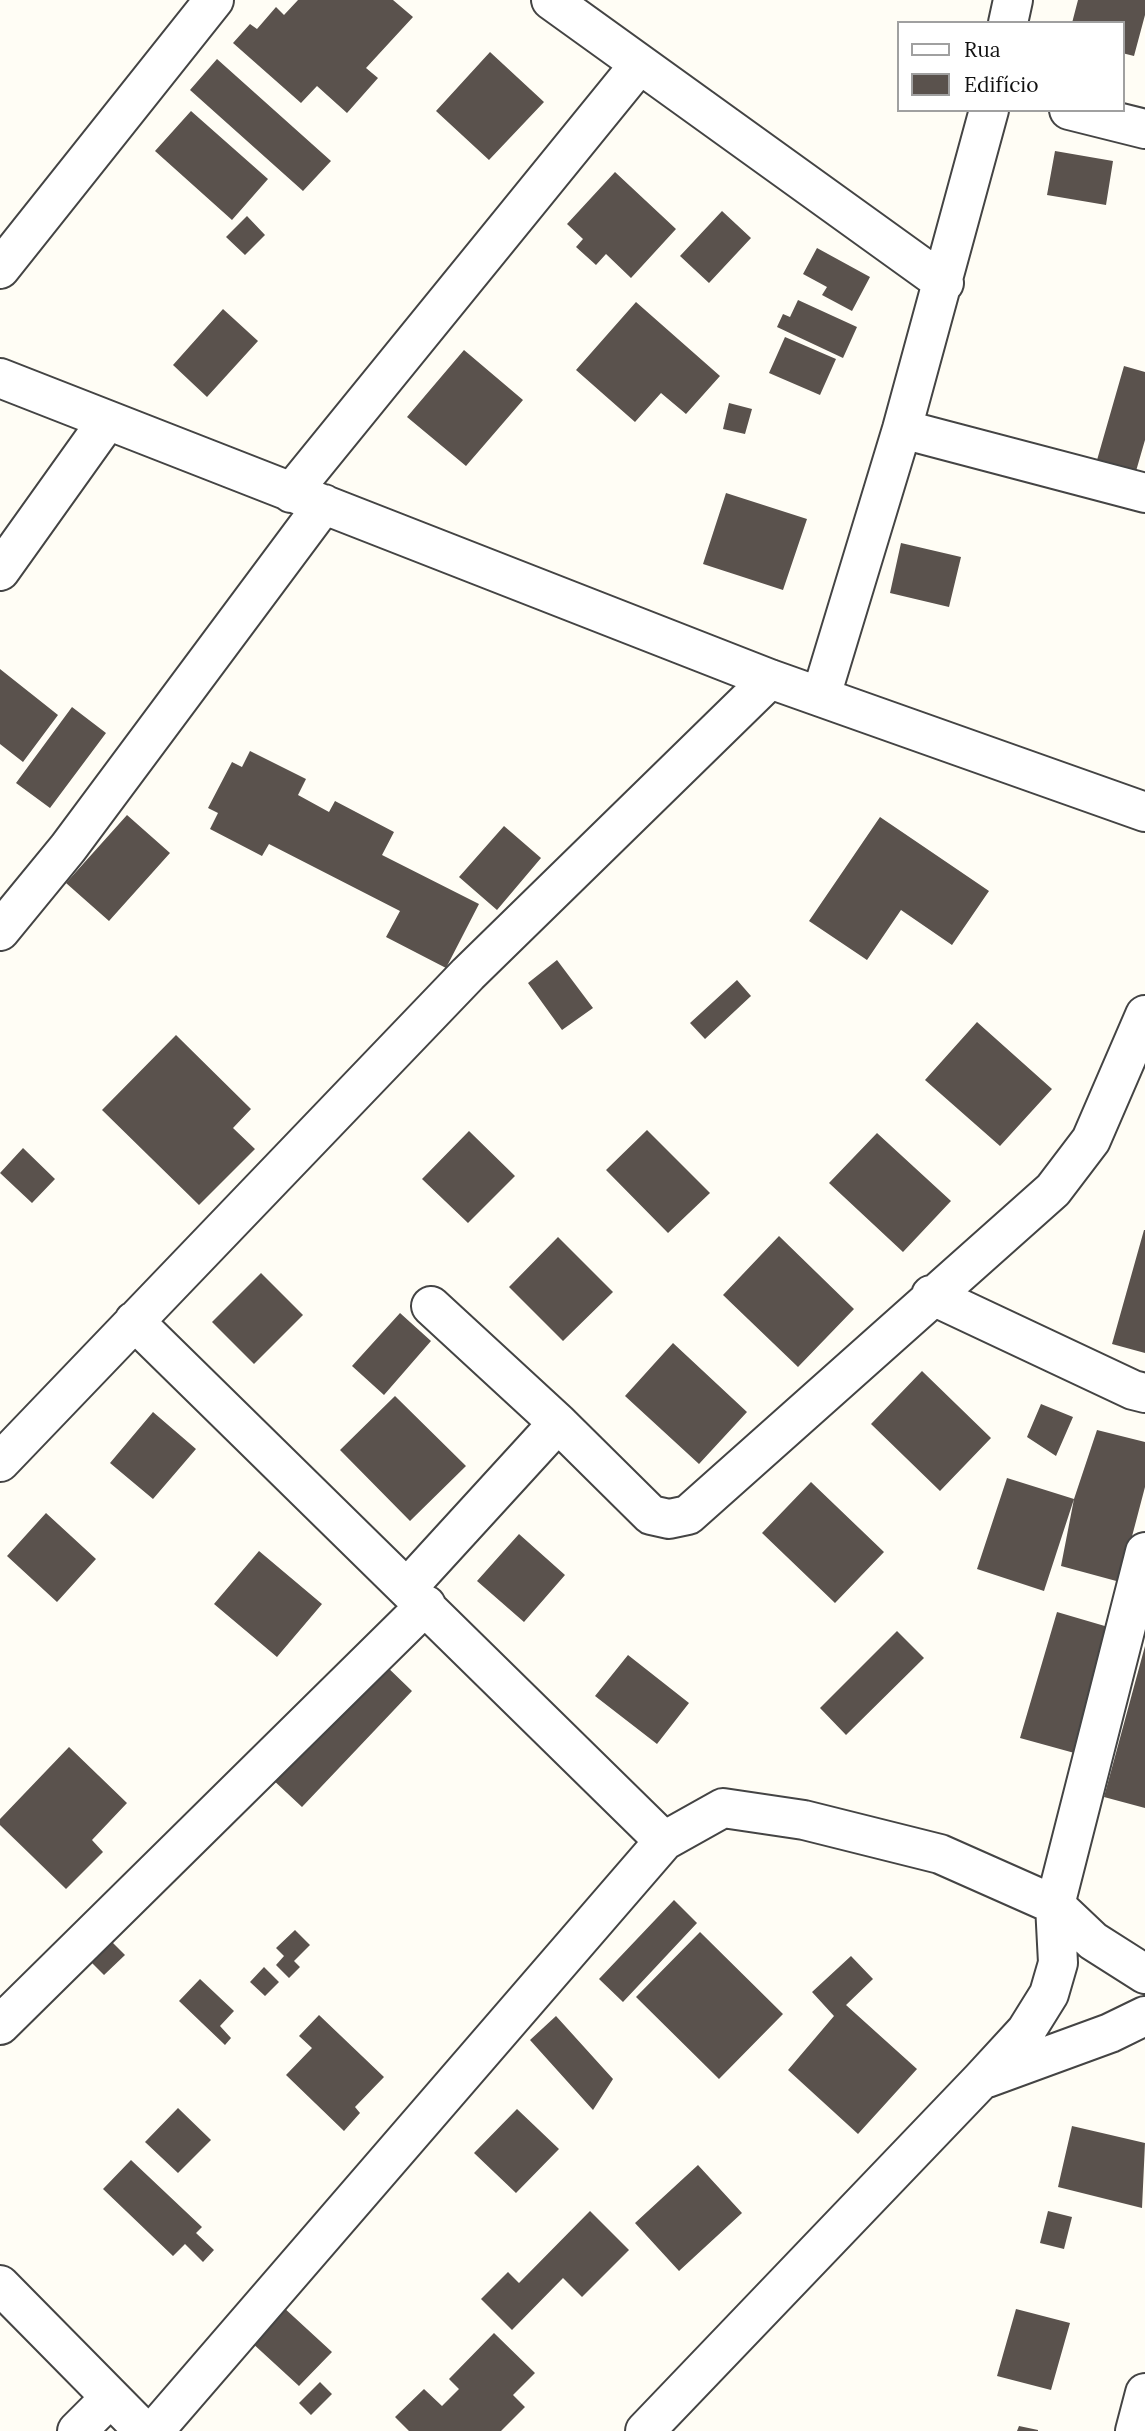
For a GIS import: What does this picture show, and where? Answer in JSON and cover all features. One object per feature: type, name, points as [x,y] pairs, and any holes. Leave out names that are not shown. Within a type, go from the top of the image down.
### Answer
[{"type":"street","points":[[0,269],[214,0]]},
{"type":"street","points":[[551,0],[944,283]]},
{"type":"street","points":[[1008,21],[1013,0]]},
{"type":"street","points":[[0,931],[68,848],[307,498],[639,65]]},
{"type":"street","points":[[821,696],[944,283],[988,112]]},
{"type":"street","points":[[1077,112],[1145,129]]},
{"type":"street","points":[[0,378],[770,679],[1145,812]]},
{"type":"street","points":[[0,571],[107,421]]},
{"type":"street","points":[[902,429],[1145,493]]},
{"type":"street","points":[[0,1462],[468,974],[770,679]]},
{"type":"street","points":[[431,1306],[558,1423],[651,1515],[669,1519],[688,1515],[932,1295],[1053,1191],[1091,1140],[1145,1014]]},
{"type":"street","points":[[932,1295],[1133,1390],[1145,1393]]},
{"type":"street","points":[[134,1321],[664,1841]]},
{"type":"street","points":[[0,2025],[417,1596],[558,1423]]},
{"type":"street","points":[[645,2431],[982,2080],[1026,2031],[1049,1994],[1058,1963],[1055,1905],[1145,1552]]},
{"type":"street","points":[[154,2431],[664,1841],[723,1808],[804,1820],[940,1854],[1055,1905],[1093,1941],[1145,1974]]},
{"type":"street","points":[[982,2080],[1110,2033],[1145,2016]]},
{"type":"street","points":[[0,2286],[109,2399],[144,2431]]},
{"type":"street","points":[[1135,2431],[1145,2393]]},
{"type":"street","points":[[77,2431],[109,2399]]},
{"type":"building","points":[[298,0],[393,0],[413,17],[366,68],[378,78],[347,113],[317,86],[301,103],[233,43],[250,24],[257,29],[276,7],[284,15]]},
{"type":"building","points":[[1078,0],[1145,0],[1145,15],[1134,56],[1124,54],[1124,21],[1073,21]]},
{"type":"building","points":[[490,52],[544,102],[489,160],[436,111]]},
{"type":"building","points":[[217,59],[331,161],[303,191],[190,90]]},
{"type":"building","points":[[191,111],[268,179],[232,220],[155,151]]},
{"type":"building","points":[[1055,151],[1113,161],[1106,205],[1047,195]]},
{"type":"building","points":[[615,172],[676,229],[631,278],[606,254],[596,265],[576,247],[583,239],[567,224]]},
{"type":"building","points":[[722,211],[751,238],[709,283],[680,256]]},
{"type":"building","points":[[247,216],[265,235],[245,255],[226,237]]},
{"type":"building","points":[[817,248],[870,277],[852,311],[822,295],[827,287],[803,274]]},
{"type":"building","points":[[798,300],[857,327],[843,358],[777,327],[783,314],[790,317]]},
{"type":"building","points":[[636,302],[720,376],[686,414],[661,393],[635,422],[576,370]]},
{"type":"building","points":[[223,309],[258,341],[207,397],[173,365]]},
{"type":"building","points":[[785,337],[836,359],[820,395],[769,373]]},
{"type":"building","points":[[464,350],[523,400],[466,466],[407,417]]},
{"type":"building","points":[[1124,366],[1145,372],[1145,440],[1132,485],[1093,474]]},
{"type":"building","points":[[729,403],[752,409],[745,434],[723,429]]},
{"type":"building","points":[[726,493],[807,519],[783,590],[703,564]]},
{"type":"building","points":[[901,543],[961,557],[949,607],[890,593]]},
{"type":"building","points":[[0,669],[58,715],[23,762],[0,744]]},
{"type":"building","points":[[72,707],[106,733],[50,808],[16,783]]},
{"type":"building","points":[[250,751],[306,779],[298,795],[329,812],[335,801],[394,832],[382,855],[479,904],[446,968],[386,937],[400,911],[269,844],[262,856],[210,829],[218,813],[208,808],[232,762],[242,767]]},
{"type":"building","points":[[127,815],[170,853],[109,921],[66,883]]},
{"type":"building","points":[[880,817],[989,891],[952,945],[901,910],[867,960],[809,921]]},
{"type":"building","points":[[504,826],[541,858],[497,910],[459,877]]},
{"type":"building","points":[[557,960],[593,1008],[562,1030],[528,983]]},
{"type":"building","points":[[737,980],[751,996],[705,1039],[690,1023]]},
{"type":"building","points":[[977,1022],[1052,1089],[1000,1146],[925,1080]]},
{"type":"building","points":[[176,1035],[251,1109],[233,1128],[255,1149],[199,1205],[102,1110]]},
{"type":"building","points":[[647,1130],[710,1193],[668,1233],[606,1170]]},
{"type":"building","points":[[469,1131],[515,1176],[468,1223],[422,1179]]},
{"type":"building","points":[[877,1133],[951,1201],[903,1252],[829,1183]]},
{"type":"building","points":[[23,1148],[55,1179],[32,1203],[0,1173]]},
{"type":"building","points":[[1145,1230],[1145,1353],[1112,1344]]},
{"type":"building","points":[[779,1236],[854,1309],[798,1367],[723,1295]]},
{"type":"building","points":[[558,1237],[613,1292],[563,1341],[509,1287]]},
{"type":"building","points":[[261,1273],[303,1315],[254,1364],[212,1322]]},
{"type":"building","points":[[400,1313],[431,1341],[384,1395],[352,1366]]},
{"type":"building","points":[[673,1343],[747,1412],[699,1464],[625,1396]]},
{"type":"building","points":[[922,1371],[991,1438],[940,1491],[871,1424]]},
{"type":"building","points":[[395,1396],[466,1466],[410,1521],[340,1450]]},
{"type":"building","points":[[1041,1404],[1073,1417],[1056,1456],[1027,1437]]},
{"type":"building","points":[[153,1412],[196,1449],[153,1499],[110,1463]]},
{"type":"building","points":[[1097,1430],[1145,1442],[1145,1487],[1120,1582],[1061,1566],[1074,1499]]},
{"type":"building","points":[[1007,1478],[1074,1499],[1044,1591],[977,1569]]},
{"type":"building","points":[[811,1482],[884,1552],[835,1603],[762,1533]]},
{"type":"building","points":[[46,1513],[96,1559],[57,1602],[7,1556]]},
{"type":"building","points":[[519,1534],[565,1575],[524,1622],[477,1581]]},
{"type":"building","points":[[259,1551],[322,1604],[277,1657],[214,1604]]},
{"type":"building","points":[[1057,1612],[1115,1629],[1078,1754],[1020,1738]]},
{"type":"building","points":[[897,1631],[924,1658],[846,1735],[820,1708]]},
{"type":"building","points":[[1145,1646],[1145,1808],[1104,1797]]},
{"type":"building","points":[[628,1655],[689,1703],[657,1744],[595,1696]]},
{"type":"building","points":[[382,1662],[412,1691],[302,1807],[271,1778]]},
{"type":"building","points":[[69,1747],[127,1803],[92,1840],[103,1852],[66,1889],[0,1825],[0,1819]]},
{"type":"building","points":[[674,1900],[697,1923],[623,2002],[599,1979]]},
{"type":"building","points":[[295,1930],[310,1945],[294,1961],[300,1967],[289,1978],[276,1965],[284,1956],[276,1948]]},
{"type":"building","points":[[102,1932],[125,1955],[104,1975],[82,1953]]},
{"type":"building","points":[[700,1932],[783,2014],[719,2079],[636,1997]]},
{"type":"building","points":[[851,1956],[873,1979],[846,2005],[917,2069],[858,2134],[788,2070],[834,2016],[812,1992]]},
{"type":"building","points":[[264,1967],[279,1982],[265,1996],[250,1982]]},
{"type":"building","points":[[200,1979],[234,2011],[220,2026],[231,2038],[225,2045],[179,2001]]},
{"type":"building","points":[[319,2015],[384,2077],[355,2107],[360,2113],[344,2131],[286,2075],[312,2048],[299,2036]]},
{"type":"building","points":[[556,2016],[613,2079],[593,2110],[530,2040]]},
{"type":"building","points":[[178,2108],[211,2140],[178,2173],[145,2142]]},
{"type":"building","points":[[517,2109],[559,2149],[516,2193],[474,2153]]},
{"type":"building","points":[[1072,2126],[1145,2143],[1142,2208],[1058,2187]]},
{"type":"building","points":[[131,2160],[202,2227],[196,2233],[214,2250],[203,2262],[185,2244],[173,2256],[103,2189]]},
{"type":"building","points":[[698,2165],[742,2213],[679,2271],[635,2223]]},
{"type":"building","points":[[590,2211],[629,2250],[582,2297],[563,2278],[512,2330],[481,2299],[508,2272],[519,2283]]},
{"type":"building","points":[[1048,2211],[1072,2217],[1064,2249],[1040,2243]]},
{"type":"building","points":[[282,2306],[332,2352],[299,2386],[250,2341]]},
{"type":"building","points":[[1016,2309],[1070,2323],[1051,2390],[997,2376]]},
{"type":"building","points":[[494,2333],[535,2373],[513,2395],[525,2407],[501,2431],[409,2431],[395,2417],[424,2389],[442,2406],[459,2389],[449,2379]]},
{"type":"building","points":[[320,2382],[332,2394],[311,2415],[299,2403]]},
{"type":"building","points":[[1019,2426],[1038,2430],[1038,2431],[1017,2431]]}]
